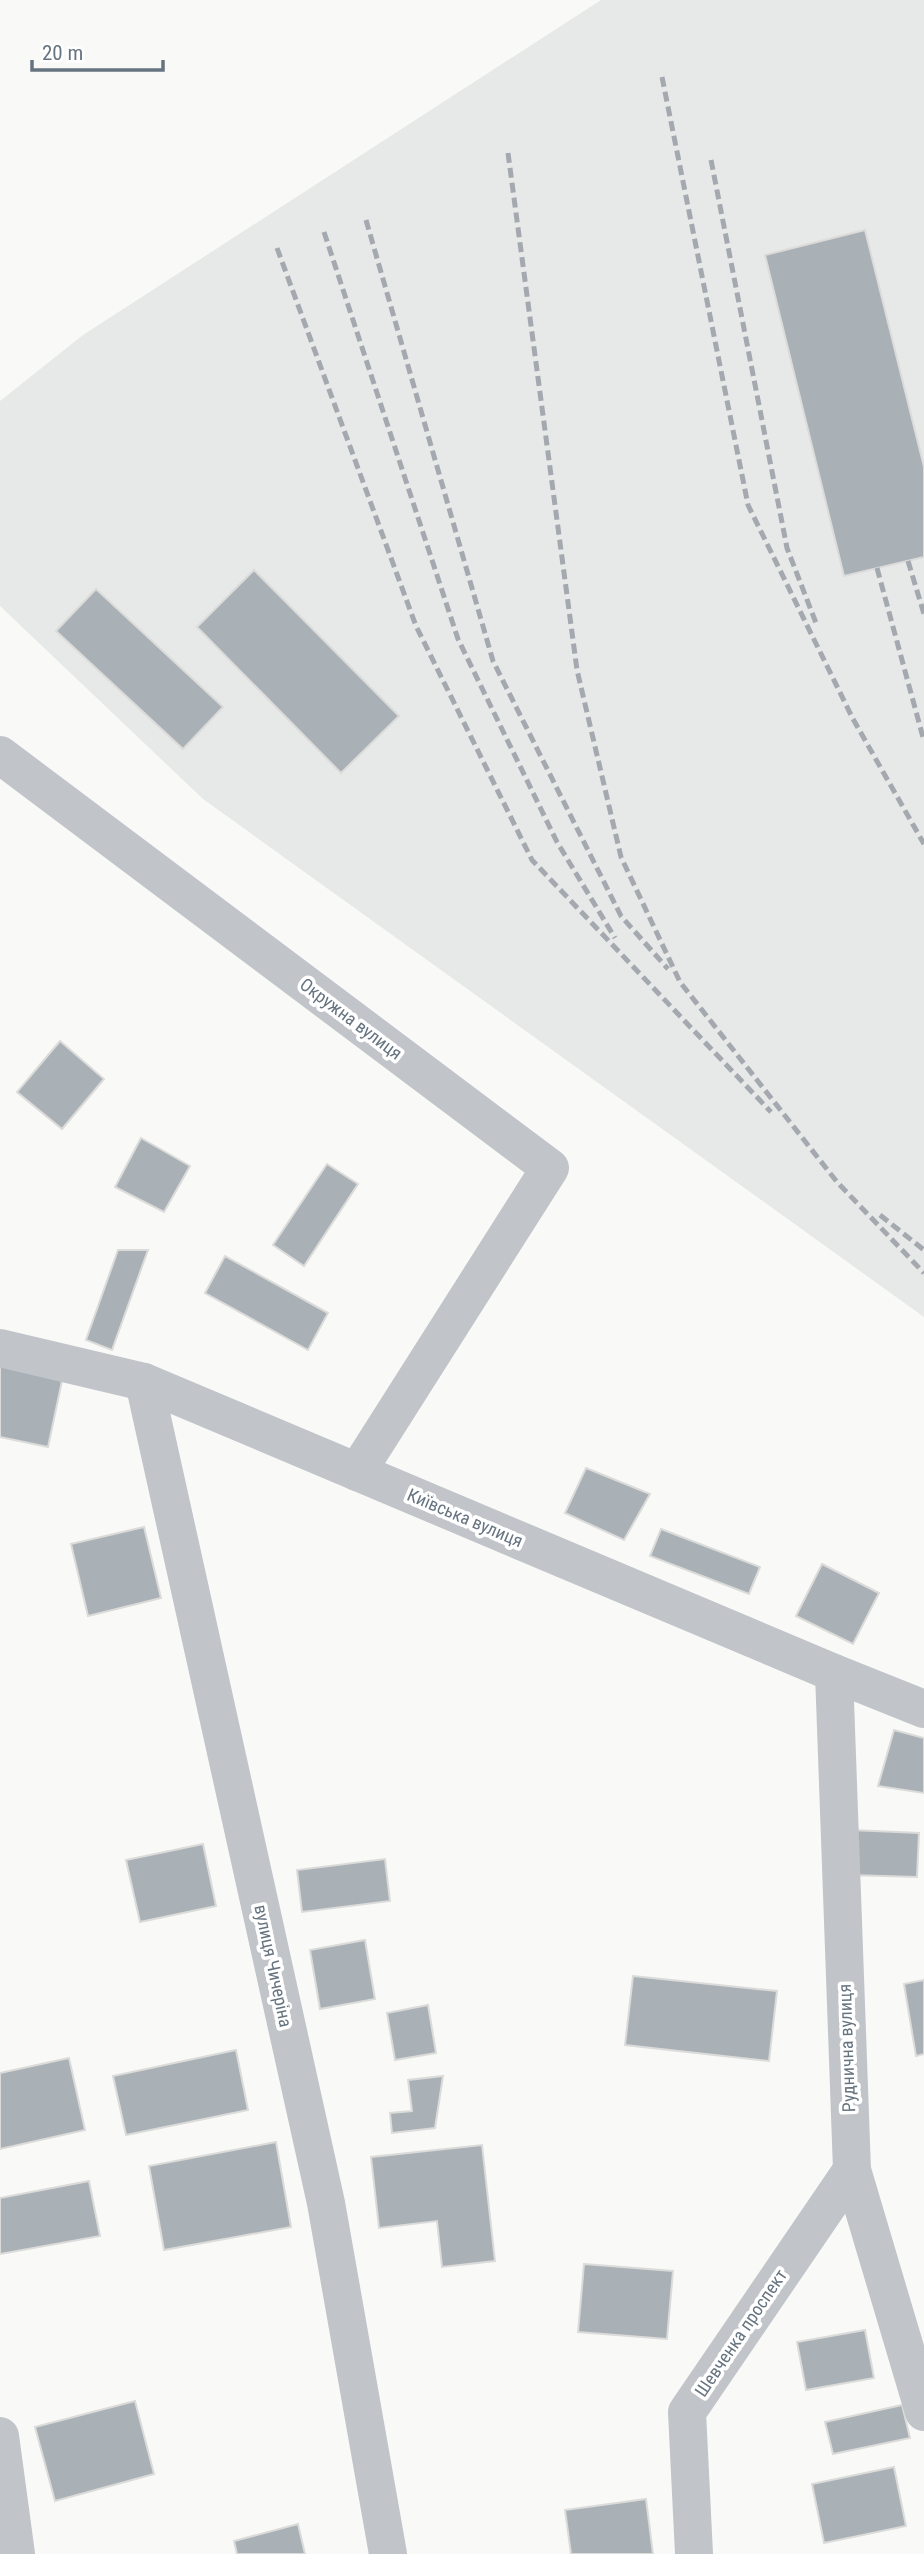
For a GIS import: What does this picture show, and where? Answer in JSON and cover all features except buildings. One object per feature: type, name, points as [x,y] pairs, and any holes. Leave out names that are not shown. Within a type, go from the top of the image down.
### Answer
[{"type":"street","name":"Окружна вулиця","points":[[0,755],[550,1168],[357,1472]]},
{"type":"street","name":"Київська вулиця","points":[[0,1348],[144,1382],[924,1709]]},
{"type":"street","name":"вулиця Чичеріна","points":[[144,1382],[326,2203],[388,2554]]},
{"type":"street","name":"Руднична вулиця","points":[[834,1673],[852,2170],[924,2412]]},
{"type":"street","name":"Шевченка проспект","points":[[694,2554],[687,2412],[852,2170]]},
{"type":"street","points":[[0,2436],[16,2554]]},
{"type":"shaded area","points":[[601,0],[924,0],[924,1317],[203,799],[0,606],[0,401],[83,335]]},
{"type":"railway","points":[[662,77],[748,505],[853,719],[924,844]]},
{"type":"railway","points":[[508,153],[577,670],[621,857],[680,982],[837,1182],[924,1273]]},
{"type":"railway","points":[[711,160],[787,548],[816,623]]},
{"type":"railway","points":[[366,220],[493,661],[621,916],[668,969]]},
{"type":"railway","points":[[324,232],[458,639],[557,842],[615,938]]},
{"type":"railway","points":[[277,248],[416,626],[532,860],[771,1112]]},
{"type":"railway","points":[[908,561],[924,614]]},
{"type":"railway","points":[[877,568],[924,741]]},
{"type":"railway","points":[[880,1215],[924,1250]]}]
